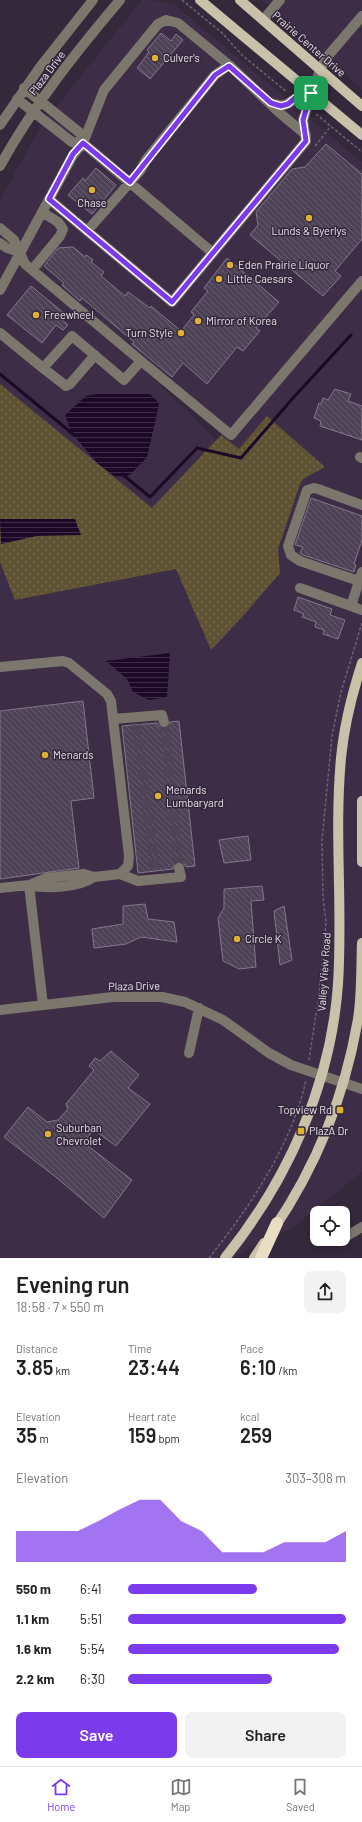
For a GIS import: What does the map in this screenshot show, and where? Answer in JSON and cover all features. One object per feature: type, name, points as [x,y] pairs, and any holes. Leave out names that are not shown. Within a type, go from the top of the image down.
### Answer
[{"type":"highway","points":[[262,1258],[278,1223]]},
{"type":"main road","points":[[200,0],[362,136]]},
{"type":"main road","name":"Prairie Center Drive","points":[[240,0],[362,106]]},
{"type":"main road","name":"Valley View Road","points":[[225,1258],[254,1219],[293,1150],[310,1112],[321,1076],[338,985],[341,758],[348,713],[362,663]]},
{"type":"main road","points":[[362,802],[362,862]]},
{"type":"main road","points":[[254,1258],[278,1223],[311,1166],[326,1132],[343,1084],[358,1018],[362,943]]},
{"type":"street","name":"Plaza Drive","points":[[0,125],[24,88],[93,0]]},
{"type":"street","name":"Plaza Drive","points":[[0,166],[40,101],[64,68],[120,0]]},
{"type":"street","points":[[263,20],[280,0]]},
{"type":"street","points":[[49,199],[172,302],[306,141],[303,120],[320,70],[327,57],[362,16]]},
{"type":"street","points":[[0,290],[73,154],[83,143],[104,90],[158,24],[166,20],[178,23],[229,66],[306,135]]},
{"type":"street","points":[[87,231],[130,182],[215,75],[229,66]]},
{"type":"street","points":[[24,88],[80,133],[83,143],[214,253]]},
{"type":"street","points":[[271,103],[281,106],[288,104],[295,98],[311,93]]},
{"type":"street","points":[[17,99],[72,142],[83,143]]},
{"type":"street","points":[[32,270],[60,236],[63,229],[58,222],[42,212]]},
{"type":"street","points":[[0,228],[14,240],[25,264],[140,361],[231,434],[362,281]]},
{"type":"street","points":[[0,243],[6,248],[20,252]]},
{"type":"street","points":[[0,333],[66,386],[70,384],[95,355]]},
{"type":"street","points":[[43,368],[72,336],[124,380],[140,361]]},
{"type":"street","points":[[351,606],[360,576],[300,561],[291,555],[288,546],[308,490],[314,488],[318,489],[362,505]]},
{"type":"street","points":[[300,588],[362,610]]},
{"type":"street","points":[[0,667],[59,660],[66,662],[107,694],[111,701],[129,856],[128,866],[120,874]]},
{"type":"street","points":[[113,719],[137,721],[162,715],[164,722]]},
{"type":"street","points":[[0,888],[29,885],[43,888],[85,883],[94,877],[120,874],[138,881],[155,875],[181,877],[179,868]]},
{"type":"street","points":[[29,885],[43,1005]]},
{"type":"street","name":"Plaza Drive","points":[[0,1010],[142,996],[162,996],[184,1002],[223,1020],[269,1053],[291,1065],[343,1084],[362,1089]]},
{"type":"street","points":[[189,1053],[198,1008]]},
{"type":"street","points":[[350,1234],[362,1227]]},
{"type":"path","points":[[182,0],[221,32],[243,56],[295,98]]},
{"type":"path","points":[[307,108],[362,152]]},
{"type":"path","points":[[210,1258],[238,1222],[265,1177],[294,1118],[308,1070],[319,994],[326,922],[322,840],[332,736],[341,692],[362,623]]},
{"type":"shaded area","points":[[142,0],[152,0],[175,5],[362,162],[362,1172],[320,1206],[310,1206],[310,1214],[292,1228],[232,1258],[0,1258],[0,201],[40,127]],"holes":[[[154,378],[239,450],[234,457],[154,379]]]},
{"type":"shaded area","points":[[261,0],[362,0],[362,90]]},
{"type":"shaded area","points":[[0,384],[152,508],[221,435],[239,449],[267,416],[325,467],[303,479],[300,484],[278,549],[280,573],[244,615],[211,650],[176,569],[15,600],[0,562]]},
{"type":"shaded area","points":[[97,394],[150,394],[158,402],[159,405],[147,457],[132,473],[126,477],[114,476],[97,463],[71,432],[65,415],[86,396]]},
{"type":"shaded area","points":[[0,519],[75,519],[81,535],[37,536],[1,544]]},
{"type":"shaded area","points":[[170,653],[167,697],[149,700],[133,692],[127,679],[106,661]]},
{"type":"building","points":[[161,33],[171,41],[176,34],[183,40],[150,79],[137,68],[149,52],[147,50]]},
{"type":"building","name":"Lunds & Byerlys","points":[[326,144],[362,174],[362,239],[335,271],[341,276],[323,296],[250,235],[258,225],[256,212],[292,169],[305,167]]},
{"type":"building","name":"Chase","points":[[96,168],[116,185],[92,214],[68,195],[83,178],[85,181]]},
{"type":"building","points":[[73,247],[85,257],[86,255],[93,260],[91,262],[104,272],[101,276],[125,296],[128,292],[150,308],[151,306],[181,331],[194,315],[191,312],[208,291],[204,288],[227,258],[279,302],[256,328],[260,331],[243,351],[237,347],[207,384],[183,363],[172,377],[132,344],[134,342],[82,298],[80,301],[62,285],[64,283],[44,266],[58,248]]},
{"type":"building","name":"Freewheel","points":[[31,286],[65,314],[61,319],[68,325],[63,330],[56,325],[42,343],[7,315]]},
{"type":"building","points":[[335,389],[351,394],[348,401],[362,406],[362,440],[320,426],[321,421],[314,418],[319,403],[321,404],[323,398],[328,400]]},
{"type":"building","points":[[311,498],[362,516],[362,540],[354,564],[356,565],[354,572],[303,555],[300,553],[303,547],[295,545]]},
{"type":"building","points":[[298,597],[332,609],[330,615],[345,620],[338,639],[323,634],[324,630],[315,627],[316,622],[302,617],[304,614],[294,610]]},
{"type":"building","name":"Menards","points":[[83,701],[94,798],[71,801],[79,868],[0,879],[0,711]]},
{"type":"building","name":"Menards Lumbaryard","points":[[179,721],[195,866],[186,867],[183,863],[178,862],[174,864],[173,869],[138,873],[122,726],[157,723],[160,727],[165,728],[169,726],[170,722]]},
{"type":"building","points":[[248,836],[251,860],[224,863],[219,840]]},
{"type":"building","name":"Circle K","points":[[262,886],[264,900],[251,901],[256,967],[239,969],[223,961],[218,918],[224,908],[224,889]]},
{"type":"building","points":[[145,904],[148,919],[174,922],[177,942],[141,937],[126,944],[94,948],[92,929],[123,924],[123,906]]},
{"type":"building","name":"Circle K","points":[[284,906],[292,960],[280,965],[274,911]]},
{"type":"building","name":"Suburban Chevrolet","points":[[111,1051],[139,1075],[128,1088],[150,1104],[116,1146],[94,1130],[83,1142],[132,1180],[104,1218],[57,1178],[4,1137],[28,1107],[47,1122],[58,1120],[68,1109],[66,1104],[94,1070],[89,1066],[95,1058],[100,1061]]},
{"type":"waterway","points":[[122,474],[150,497],[197,448],[241,458],[293,398],[351,335]]},
{"type":"waterway","points":[[0,374],[74,435]]},
{"type":"tunnel","points":[[164,722],[179,868]]},
{"type":"tunnel","points":[[137,725],[155,871]]},
{"type":"place","name":"Culver's","points":[[155,58]]},
{"type":"place","name":"Chase","points":[[92,190]]},
{"type":"place","name":"Lunds & Byerlys","points":[[309,218]]},
{"type":"place","name":"Eden Prairie Liquor","points":[[230,265]]},
{"type":"place","name":"Little Caesars","points":[[219,279]]},
{"type":"place","name":"Freewheel","points":[[36,315]]},
{"type":"place","name":"Mirror of Korea","points":[[198,321]]},
{"type":"place","name":"Turn Style","points":[[181,333]]},
{"type":"place","name":"Menards","points":[[45,755]]},
{"type":"place","name":"Menards Lumbaryard","points":[[158,796]]},
{"type":"place","name":"Circle K","points":[[237,939]]},
{"type":"place","name":"Topview Rd","points":[[340,1110]]},
{"type":"place","name":"PlazA Dr","points":[[301,1131]]},
{"type":"place","name":"Suburban Chevrolet","points":[[48,1134]]},
{"type":"route","points":[[229,66],[271,103],[281,106],[292,102],[295,98],[311,93],[303,120],[306,141],[172,302],[49,199],[73,154],[83,143],[130,182],[215,75],[229,66]]}]
